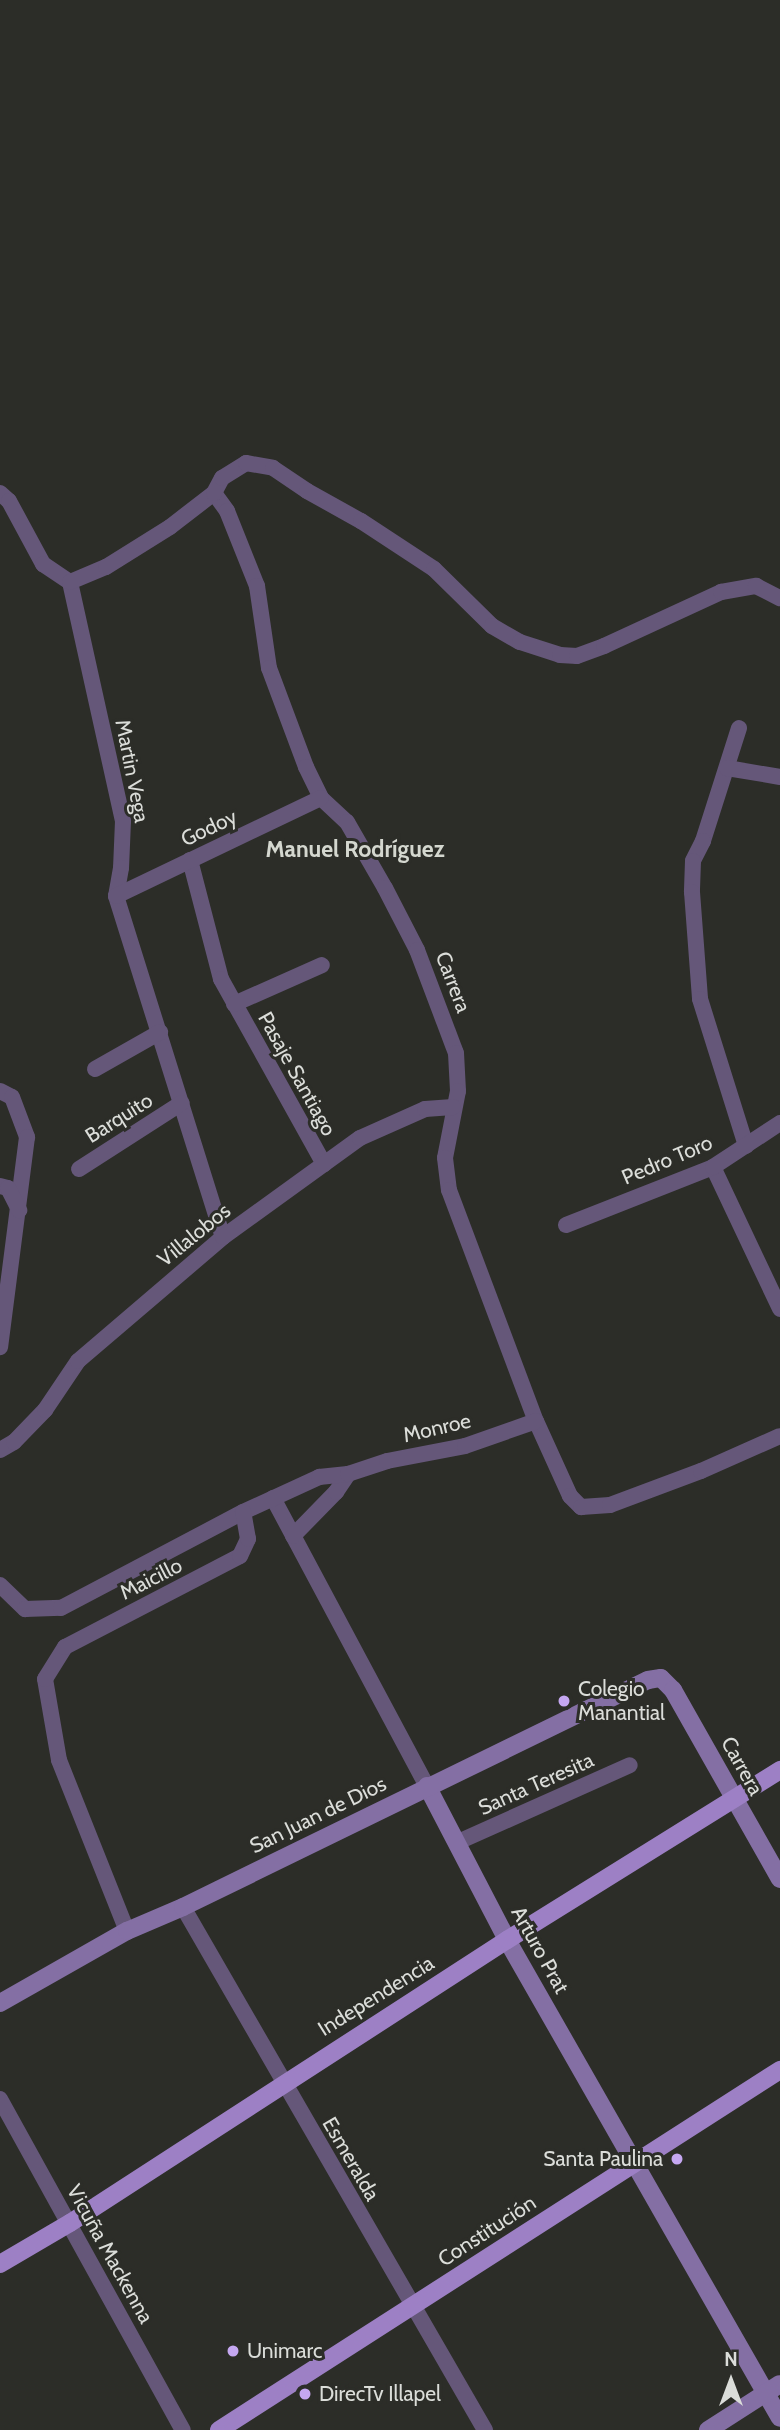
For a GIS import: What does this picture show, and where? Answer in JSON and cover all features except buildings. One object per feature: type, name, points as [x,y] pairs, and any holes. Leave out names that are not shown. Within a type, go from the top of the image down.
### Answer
[{"type":"main road","name":"Independencia","points":[[0,2264],[70,2223],[283,2082],[780,1770]]},
{"type":"main road","name":"Constitución","points":[[219,2430],[780,2070]]},
{"type":"street","points":[[0,493],[9,501],[43,564],[70,582],[106,567],[170,527],[214,493],[222,478],[246,463],[273,468],[434,569],[492,626],[520,642],[560,655],[577,656],[586,653],[721,592],[756,586],[780,598]]},
{"type":"street","name":"Carrera","points":[[214,493],[228,511],[257,586],[269,668],[306,767],[321,798],[347,822],[417,950],[456,1053],[458,1091],[445,1158],[449,1190],[536,1421],[570,1496],[581,1507],[610,1505],[701,1471],[780,1436]]},
{"type":"street","name":"Martin Vega","points":[[70,582],[123,821],[121,868],[116,896],[223,1237]]},
{"type":"street","points":[[739,728],[692,862],[692,892],[700,999],[746,1146]]},
{"type":"street","points":[[727,768],[780,777]]},
{"type":"street","name":"Godoy","points":[[116,896],[321,798]]},
{"type":"street","name":"Pasaje Santiago","points":[[190,860],[220,979],[324,1164]]},
{"type":"street","name":"Pasaje Santiago","points":[[234,1004],[322,965]]},
{"type":"street","points":[[94,1069],[160,1032]]},
{"type":"street","points":[[0,1091],[12,1097],[27,1136],[20,1212],[0,1347]]},
{"type":"street","name":"Barquito","points":[[79,1168],[182,1103]]},
{"type":"street","name":"Villalobos","points":[[0,1450],[14,1443],[45,1410],[78,1361],[223,1237],[360,1138],[425,1109],[453,1107]]},
{"type":"street","name":"Pedro Toro","points":[[565,1224],[713,1167],[780,1123]]},
{"type":"street","points":[[713,1167],[780,1309]]},
{"type":"street","points":[[0,1186],[8,1188],[20,1212]]},
{"type":"street","name":"Monroe","points":[[243,1512],[319,1478],[348,1474],[387,1461],[465,1446],[536,1421]]},
{"type":"street","points":[[293,1536],[335,1492],[348,1474]]},
{"type":"street","name":"Arturo Prat","points":[[273,1498],[458,1842],[507,1940],[636,2163],[773,2389],[780,2418]]},
{"type":"street","name":"Maicillo","points":[[0,1585],[25,1609],[61,1608],[243,1512],[248,1539],[240,1556],[65,1647],[45,1679],[60,1760],[127,1931]]},
{"type":"street","name":"Carrera","points":[[661,1678],[673,1690],[780,1879]]},
{"type":"street","name":"San Juan de Dios","points":[[0,2003],[127,1931],[183,1907],[649,1680],[661,1678]]},
{"type":"street","name":"Santa Teresita","points":[[458,1842],[630,1765]]},
{"type":"street","name":"Esmeralda","points":[[183,1907],[485,2430]]},
{"type":"street","name":"Vicuña Mackenna","points":[[0,2099],[183,2430]]},
{"type":"street","points":[[708,2430],[773,2389]]},
{"type":"place","name":"Colegio Manantial","points":[[564,1701]]},
{"type":"place","name":"Santa Paulina","points":[[677,2159]]},
{"type":"place","name":"Unimarc","points":[[233,2351]]},
{"type":"place","name":"DirecTv Illapel","points":[[305,2394]]},
{"type":"district","name":"Manuel Rodríguez","points":[[355,849]]}]
